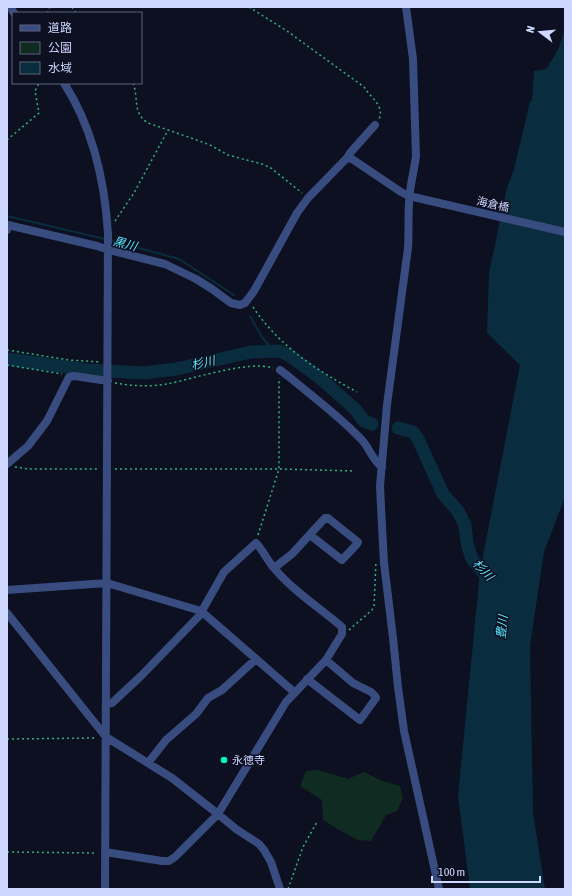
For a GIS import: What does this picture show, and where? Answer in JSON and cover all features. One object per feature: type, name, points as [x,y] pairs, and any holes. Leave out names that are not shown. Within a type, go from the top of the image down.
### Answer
[{"type":"street","points":[[406,7],[413,60],[416,156],[408,248],[387,405],[382,467],[381,507],[384,563],[404,731],[439,889]]},
{"type":"street","points":[[64,84],[90,140],[99,170],[106,201],[109,248],[105,889]]},
{"type":"street","points":[[7,230],[8,225],[109,248],[155,261],[178,270],[212,289],[231,303],[240,305],[248,300],[297,213],[308,198],[347,158],[375,125]]},
{"type":"street","name":"海倉橋","points":[[347,158],[352,159],[401,192],[413,197],[565,232]]},
{"type":"street","points":[[280,370],[294,380],[361,439],[373,455],[377,464],[382,467]]},
{"type":"street","points":[[8,461],[28,446],[47,421],[69,377],[74,376],[108,379]]},
{"type":"street","points":[[274,568],[292,554],[326,518],[358,542],[342,560],[310,535]]},
{"type":"street","points":[[105,852],[162,861],[170,861],[175,857],[218,814],[278,714],[294,692],[326,660],[342,634],[342,627],[294,588],[274,568],[256,543],[243,553],[224,572],[198,616],[142,676],[112,703],[106,704]]},
{"type":"street","points":[[7,590],[107,583],[201,611],[294,692]]},
{"type":"street","points":[[7,613],[106,737],[172,778],[236,829],[259,844],[271,862],[280,889]]},
{"type":"street","points":[[148,763],[166,740],[196,714],[208,698],[222,690],[256,659]]},
{"type":"street","points":[[307,679],[360,720],[376,698],[375,696],[371,692],[353,683],[326,660]]},
{"type":"path","points":[[249,7],[287,31],[364,87],[380,108],[380,115],[375,125]]},
{"type":"path","points":[[7,140],[39,113],[35,92],[39,84]]},
{"type":"path","points":[[133,84],[138,113],[142,119],[148,123],[210,145],[228,155],[262,164],[271,168],[308,198]]},
{"type":"path","points":[[107,222],[116,221],[134,193],[168,130]]},
{"type":"path","points":[[248,300],[271,330],[294,352],[330,377],[357,392]]},
{"type":"path","points":[[7,350],[69,360],[103,363],[108,362]]},
{"type":"path","points":[[7,365],[65,375],[69,377]]},
{"type":"path","points":[[108,379],[125,385],[148,386],[166,384],[251,366],[268,366],[280,370],[279,469],[256,543]]},
{"type":"path","points":[[8,461],[14,467],[28,469],[279,469],[355,472]]},
{"type":"path","points":[[343,631],[351,629],[372,610],[374,606],[376,556]]},
{"type":"path","points":[[7,739],[106,737]]},
{"type":"path","points":[[288,889],[304,847],[317,822]]},
{"type":"path","points":[[7,852],[105,852]]},
{"type":"green space","points":[[318,770],[348,779],[364,772],[380,780],[400,786],[403,798],[397,811],[386,815],[371,841],[358,840],[323,820],[322,800],[300,786],[306,771]]},
{"type":"water","name":"豊川","points":[[565,25],[565,497],[544,552],[530,646],[533,813],[545,889],[470,889],[458,796],[480,571],[520,365],[487,333],[489,273],[507,188],[514,169],[530,102],[532,100],[534,71],[546,69],[560,43]]},
{"type":"waterway","name":"黒川","points":[[7,216],[105,239]]},
{"type":"waterway","name":"黒川","points":[[109,240],[179,259],[234,295]]},
{"type":"waterway","name":"黒川","points":[[250,316],[262,337],[273,350]]},
{"type":"waterway","name":"杉川","points":[[7,359],[89,370],[143,373],[176,369],[251,352],[280,351],[290,356],[320,378],[355,409],[364,421],[372,424]]},
{"type":"waterway","name":"杉川","points":[[398,428],[413,432],[418,439],[443,494],[458,511],[465,525],[467,543],[472,559],[488,578],[492,580]]},
{"type":"place","name":"永徳寺","points":[[224,760]]}]
